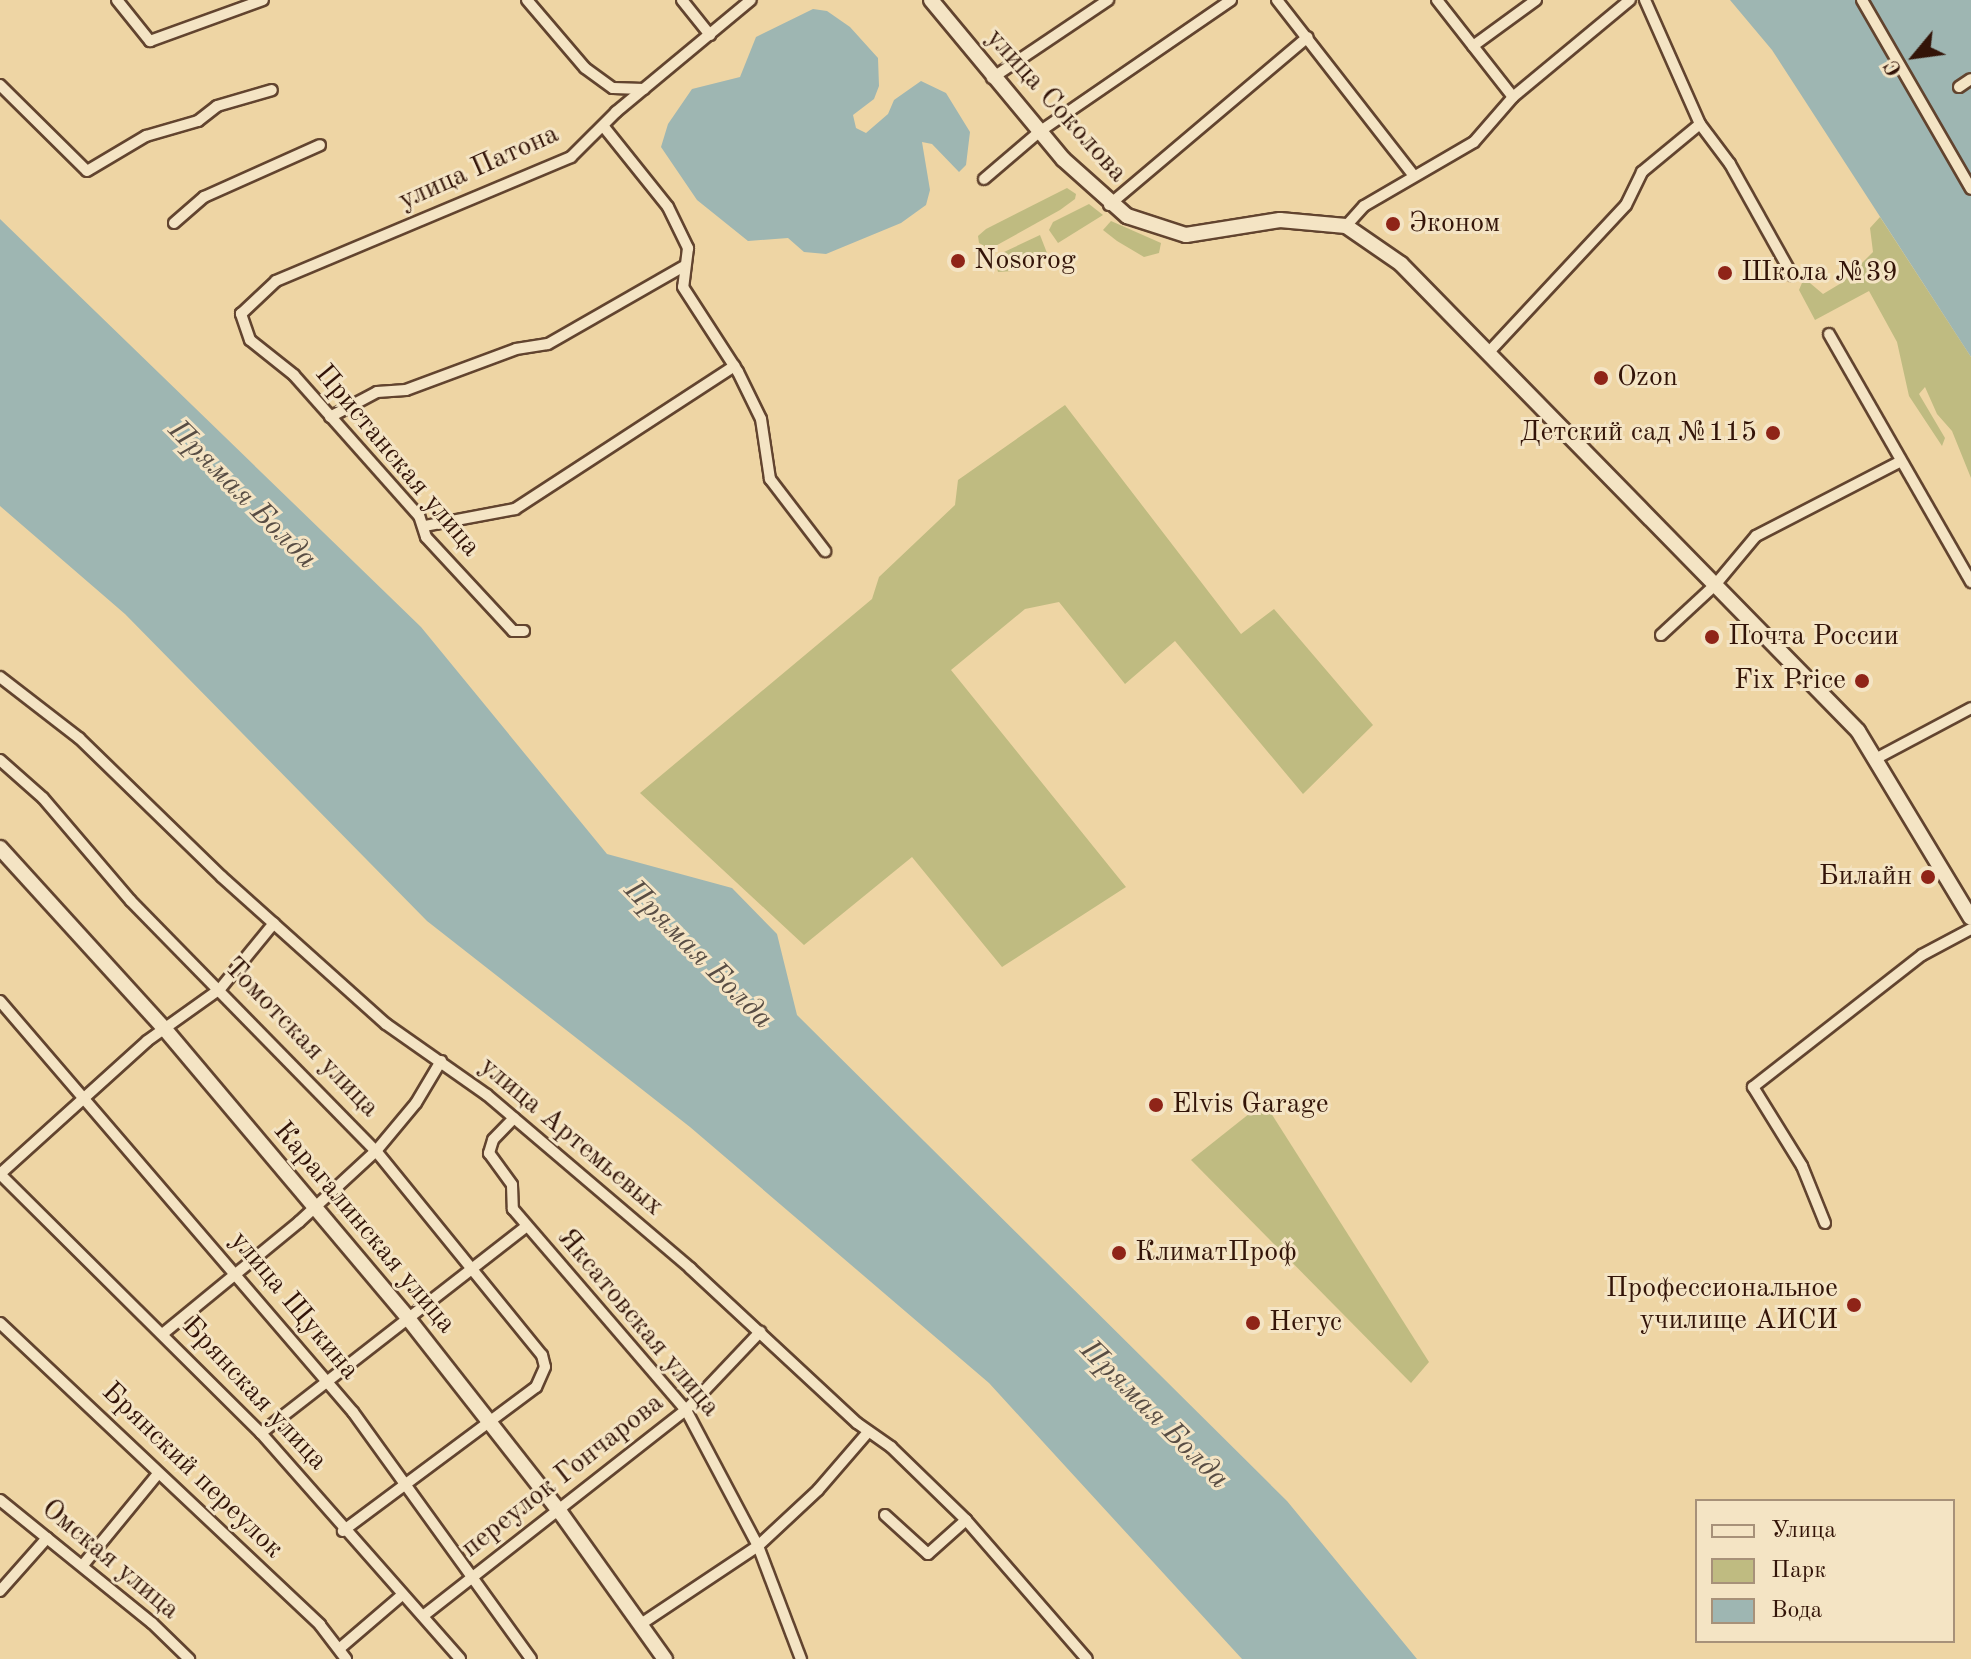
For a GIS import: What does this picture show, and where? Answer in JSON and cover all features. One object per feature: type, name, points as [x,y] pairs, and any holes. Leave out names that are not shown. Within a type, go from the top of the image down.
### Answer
[{"type":"main road","name":"улица Соколова","points":[[939,3],[992,78],[1109,205],[1151,228],[1186,235],[1280,220],[1346,226]]},
{"type":"main road","points":[[1346,226],[1401,264],[1879,757],[1971,918]]},
{"type":"main road","name":"Карагалинская улица","points":[[0,848],[164,1028],[407,1317],[560,1512],[665,1659]]},
{"type":"street","points":[[117,0],[150,41],[263,0]]},
{"type":"street","points":[[682,0],[710,35]]},
{"type":"street","name":"улица Патона","points":[[241,314],[276,281],[571,157],[644,89],[751,0]]},
{"type":"street","points":[[992,78],[1108,0]]},
{"type":"street","points":[[984,179],[1039,132],[1231,0]]},
{"type":"street","points":[[1277,0],[1413,175]]},
{"type":"street","points":[[1437,0],[1513,97]]},
{"type":"street","points":[[1473,46],[1536,0]]},
{"type":"street","points":[[1346,226],[1364,206],[1474,142],[1513,97],[1630,0]]},
{"type":"street","points":[[1645,0],[1700,124],[1730,164],[1792,275]]},
{"type":"street","points":[[1862,0],[1967,174],[1971,189]]},
{"type":"street","points":[[531,1],[585,68],[613,88],[644,89]]},
{"type":"street","points":[[1109,205],[1308,37]]},
{"type":"street","points":[[1959,87],[1971,79]]},
{"type":"street","points":[[0,85],[87,171],[146,136],[198,121],[217,106],[272,90]]},
{"type":"street","points":[[1488,353],[1626,205],[1642,172],[1700,124]]},
{"type":"street","points":[[604,127],[668,207],[688,248],[683,287],[734,366],[761,419],[770,479],[825,551]]},
{"type":"street","points":[[174,223],[204,197],[320,145]]},
{"type":"street","points":[[330,417],[377,392],[406,390],[516,349],[548,344],[684,266]]},
{"type":"street","name":"Пристанская улица","points":[[241,314],[250,340],[294,375],[425,526],[426,537],[513,631],[524,631]]},
{"type":"street","points":[[1829,334],[1971,582]]},
{"type":"street","points":[[425,526],[515,509],[734,366]]},
{"type":"street","points":[[1661,635],[1715,585],[1756,536],[1901,461]]},
{"type":"street","name":"улица Артемьевых","points":[[0,677],[79,738],[274,923],[386,1024],[441,1061],[514,1118],[760,1332],[868,1432],[891,1447],[966,1520],[1087,1659]]},
{"type":"street","points":[[1879,757],[1971,708]]},
{"type":"street","name":"Томотская улица","points":[[0,760],[43,798],[131,901],[376,1151],[536,1344],[545,1367],[536,1387],[489,1422]]},
{"type":"street","points":[[0,1174],[164,1028],[220,989],[274,923]]},
{"type":"street","points":[[1825,1223],[1802,1166],[1753,1087],[1922,955],[1971,929]]},
{"type":"street","name":"улица Щукина","points":[[0,1001],[326,1380],[407,1482],[531,1659]]},
{"type":"street","points":[[165,1332],[236,1275],[376,1151],[416,1103],[441,1061]]},
{"type":"street","name":"Яксатовская улица","points":[[514,1118],[493,1140],[489,1153],[512,1185],[513,1209],[686,1410],[758,1546],[801,1659]]},
{"type":"street","name":"Брянская улица","points":[[0,1174],[165,1332],[261,1433],[343,1531],[460,1659]]},
{"type":"street","points":[[261,1433],[526,1227]]},
{"type":"street","name":"Брянский переулок","points":[[0,1323],[157,1475],[303,1609],[346,1659]]},
{"type":"street","name":"переулок Гончарова","points":[[423,1616],[560,1512],[686,1410],[760,1332]]},
{"type":"street","points":[[343,1531],[489,1422]]},
{"type":"street","points":[[641,1624],[758,1546],[818,1490],[868,1432]]},
{"type":"street","points":[[83,1565],[157,1475]]},
{"type":"street","name":"Омская улица","points":[[0,1500],[83,1565],[189,1659]]},
{"type":"street","points":[[885,1515],[928,1554],[966,1520]]},
{"type":"street","points":[[0,1591],[47,1538]]},
{"type":"street","points":[[339,1649],[402,1595]]},
{"type":"green space","points":[[1067,188],[1076,194],[1075,199],[1060,210],[990,249],[979,243],[978,236],[986,229]]},
{"type":"green space","points":[[1089,204],[1103,215],[1058,243],[1049,230],[1053,222]]},
{"type":"green space","points":[[1880,217],[1971,357],[1971,478],[1952,431],[1937,414],[1925,387],[1919,394],[1945,438],[1942,446],[1909,396],[1897,342],[1869,291],[1815,320],[1799,290],[1804,278],[1823,294],[1843,282],[1873,252],[1870,228]]},
{"type":"green space","points":[[1111,221],[1161,243],[1159,253],[1144,257],[1117,241],[1103,230]]},
{"type":"green space","points":[[1040,235],[1047,253],[1013,271],[998,272],[995,261],[1004,252]]},
{"type":"green space","points":[[1065,405],[1241,634],[1274,609],[1373,725],[1303,794],[1175,641],[1125,684],[1059,602],[1025,609],[951,670],[1126,887],[1002,967],[912,857],[804,945],[640,793],[872,599],[879,577],[955,505],[958,480]]},
{"type":"green space","points":[[1264,1102],[1429,1362],[1411,1383],[1191,1160]]},
{"type":"water","points":[[1730,0],[1971,0],[1971,357],[1772,50]]},
{"type":"water","points":[[813,9],[827,11],[850,27],[878,58],[879,86],[874,99],[853,115],[856,128],[866,133],[888,114],[894,100],[921,81],[946,93],[970,132],[966,165],[959,172],[932,144],[922,142],[930,190],[926,205],[901,223],[826,254],[804,252],[788,238],[748,241],[697,200],[661,147],[668,124],[692,89],[740,77],[756,37]]},
{"type":"water","name":"Прямая Болда","points":[[0,219],[421,627],[607,854],[732,888],[777,934],[797,1015],[1287,1501],[1417,1659],[1242,1659],[989,1383],[690,1127],[427,921],[125,614],[0,506]]},
{"type":"place","name":"Эконом","points":[[1393,224]]},
{"type":"place","name":"Nosorog","points":[[958,261]]},
{"type":"place","name":"Школа №39","points":[[1725,273]]},
{"type":"place","name":"Ozon","points":[[1601,378]]},
{"type":"place","name":"Детский сад №115","points":[[1773,433]]},
{"type":"place","name":"Почта России","points":[[1712,637]]},
{"type":"place","name":"Fix Price","points":[[1862,681]]},
{"type":"place","name":"Билайн","points":[[1928,877]]},
{"type":"place","name":"Elvis Garage","points":[[1156,1105]]},
{"type":"place","name":"КлиматПроф","points":[[1119,1253]]},
{"type":"place","name":"Профессиональное училище АИСИ","points":[[1854,1305]]},
{"type":"place","name":"Негус","points":[[1253,1323]]}]
